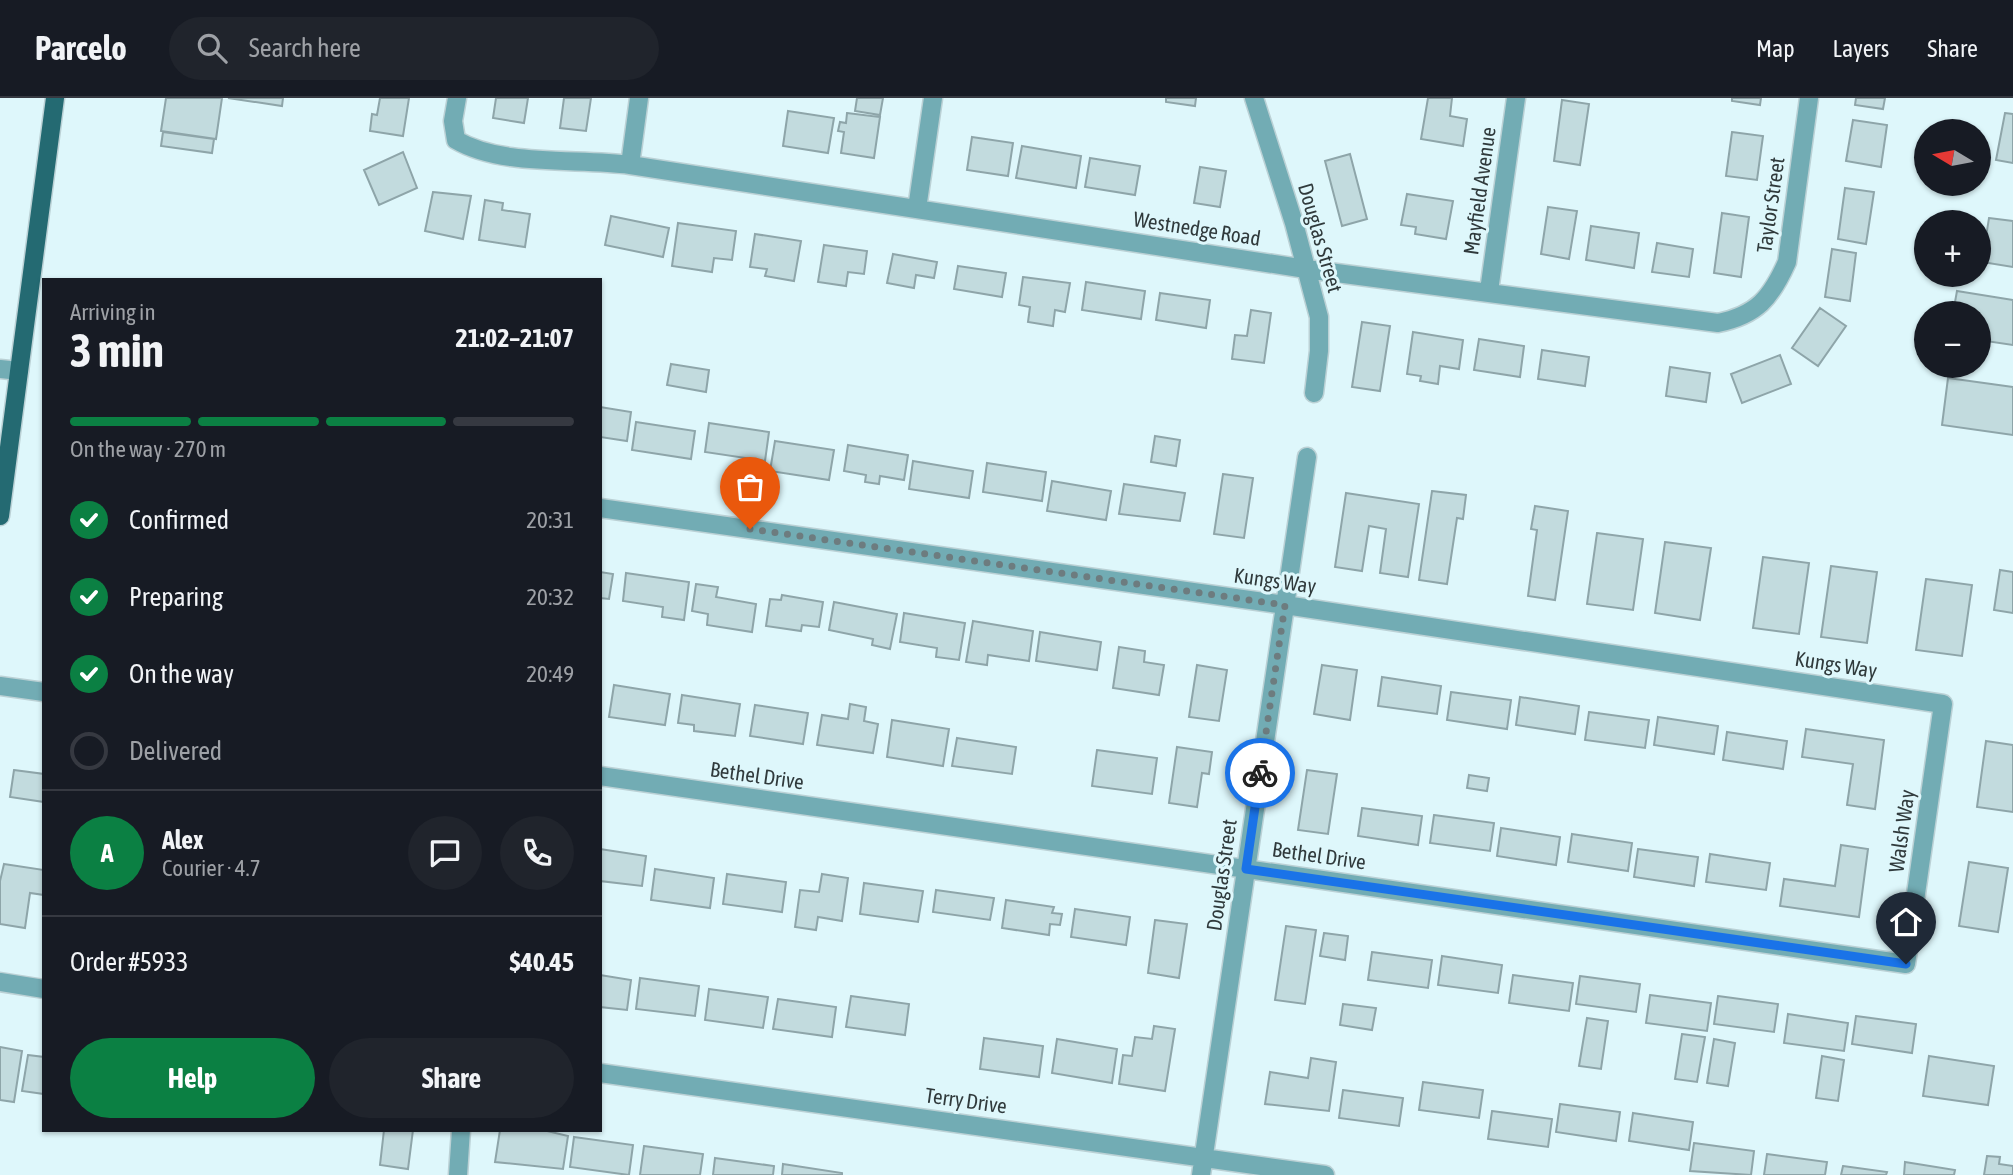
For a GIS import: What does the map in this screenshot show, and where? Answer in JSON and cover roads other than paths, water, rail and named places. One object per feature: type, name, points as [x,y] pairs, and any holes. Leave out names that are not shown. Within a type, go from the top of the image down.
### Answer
[{"type":"main road","points":[[0,516],[55,98]]},
{"type":"street","name":"Westnedge Road","points":[[457,98],[453,121],[456,140],[471,149],[548,160],[630,164],[1306,269],[1718,323],[1740,318],[1756,309]]},
{"type":"street","points":[[630,164],[639,98]]},
{"type":"street","points":[[917,209],[933,98]]},
{"type":"street","name":"Douglas Street","points":[[1254,98],[1319,317],[1319,351],[1314,393]]},
{"type":"street","name":"Mayfield Avenue","points":[[1489,291],[1516,98]]},
{"type":"street","name":"Taylor Street","points":[[1756,309],[1776,285],[1787,262],[1809,98]]},
{"type":"street","points":[[0,369],[19,372]]},
{"type":"street","name":"Douglas Street","points":[[1201,1175],[1307,457]]},
{"type":"street","name":"Kungs Way","points":[[602,508],[1285,605],[1943,704]]},
{"type":"street","points":[[0,686],[42,692]]},
{"type":"street","name":"Walsh Way","points":[[1906,964],[1943,704]]},
{"type":"street","name":"Bethel Drive","points":[[602,776],[1906,964]]},
{"type":"street","points":[[0,982],[42,989]]},
{"type":"street","name":"Terry Drive","points":[[602,1073],[1325,1175]]},
{"type":"street","points":[[458,1175],[460,1132]]}]
